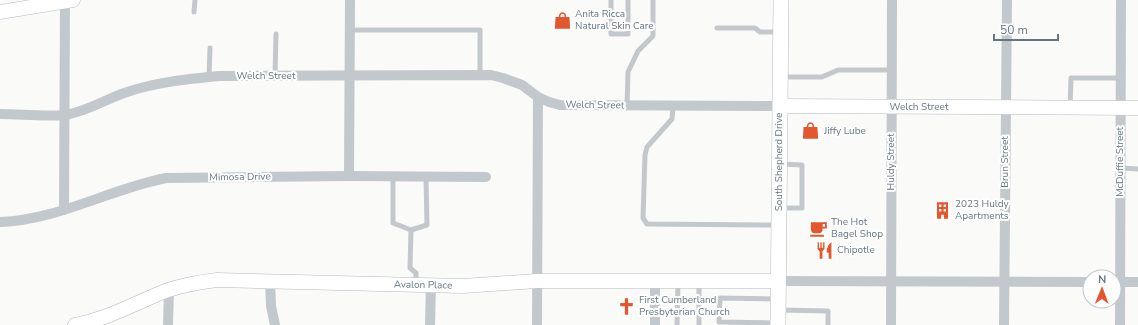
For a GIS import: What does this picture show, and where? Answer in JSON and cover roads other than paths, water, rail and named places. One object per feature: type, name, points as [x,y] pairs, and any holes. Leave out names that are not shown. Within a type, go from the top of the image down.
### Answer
[{"type":"main road","name":"South Shepherd Drive","points":[[778,314],[781,0]]},
{"type":"street","points":[[349,176],[350,0]]},
{"type":"street","name":"Huldy Street","points":[[890,325],[892,0]]},
{"type":"street","name":"Brun Street","points":[[1004,325],[1007,0]]},
{"type":"street","name":"McDuffie Street","points":[[1117,269],[1121,108],[1121,0]]},
{"type":"street","points":[[0,12],[69,1],[64,114],[64,210]]},
{"type":"street","name":"Welch Street","points":[[0,114],[64,114],[86,109],[127,92],[184,79],[275,76],[480,75],[503,78],[522,85],[538,97],[560,105],[1138,108]]},
{"type":"street","points":[[537,325],[538,97]]},
{"type":"street","name":"Mimosa Drive","points":[[0,222],[36,217],[64,210],[142,183],[166,178],[349,176],[486,177]]},
{"type":"street","name":"Avalon Place","points":[[75,325],[88,323],[128,308],[168,290],[197,282],[217,280],[431,284],[463,286],[537,281],[778,281]]},
{"type":"street","points":[[270,281],[271,306],[275,325]]},
{"type":"street","points":[[655,281],[655,325]]},
{"type":"street","points":[[778,281],[1082,282]]},
{"type":"street","points":[[1122,282],[1138,282]]},
{"type":"street","points":[[430,325],[431,284]]},
{"type":"street","points":[[168,290],[168,325]]},
{"type":"street","name":"McDuffie Street","points":[[1119,309],[1120,325]]},
{"type":"lane","points":[[194,12],[195,0]]},
{"type":"lane","points":[[611,0],[611,34],[628,34],[628,0]]},
{"type":"lane","points":[[626,106],[628,72],[638,51],[653,36],[653,0]]},
{"type":"lane","points":[[717,28],[754,28],[760,32],[780,32]]},
{"type":"lane","points":[[350,30],[480,30],[480,75]]},
{"type":"lane","points":[[275,76],[276,34]]},
{"type":"lane","points":[[209,77],[210,48]]},
{"type":"lane","points":[[780,77],[822,77],[838,70],[892,70]]},
{"type":"lane","points":[[1070,108],[1071,78],[1121,78]]},
{"type":"lane","points":[[673,106],[672,120],[647,148],[645,155],[643,218],[647,224],[779,225]]},
{"type":"lane","points":[[779,164],[802,164],[802,208],[779,208]]},
{"type":"lane","points":[[1120,168],[1138,168]]},
{"type":"lane","points":[[393,177],[393,224],[411,230],[427,225],[426,177]]},
{"type":"lane","points":[[411,230],[410,268],[416,273],[416,284]]},
{"type":"lane","points":[[677,325],[678,281]]},
{"type":"lane","points":[[699,281],[699,325]]},
{"type":"lane","points":[[778,314],[720,298],[719,322],[778,314],[828,311],[828,325]]},
{"type":"place","name":"Anita Ricca Natural Skin Care","points":[[562,20]]},
{"type":"place","name":"Jiffy Lube","points":[[811,131]]},
{"type":"place","name":"2023 Huldy Apartments","points":[[942,210]]},
{"type":"place","name":"The Hot Bagel Shop","points":[[818,228]]},
{"type":"place","name":"Chipotle","points":[[824,250]]},
{"type":"place","name":"First Cumberland Presbyterian Church","points":[[626,306]]}]
